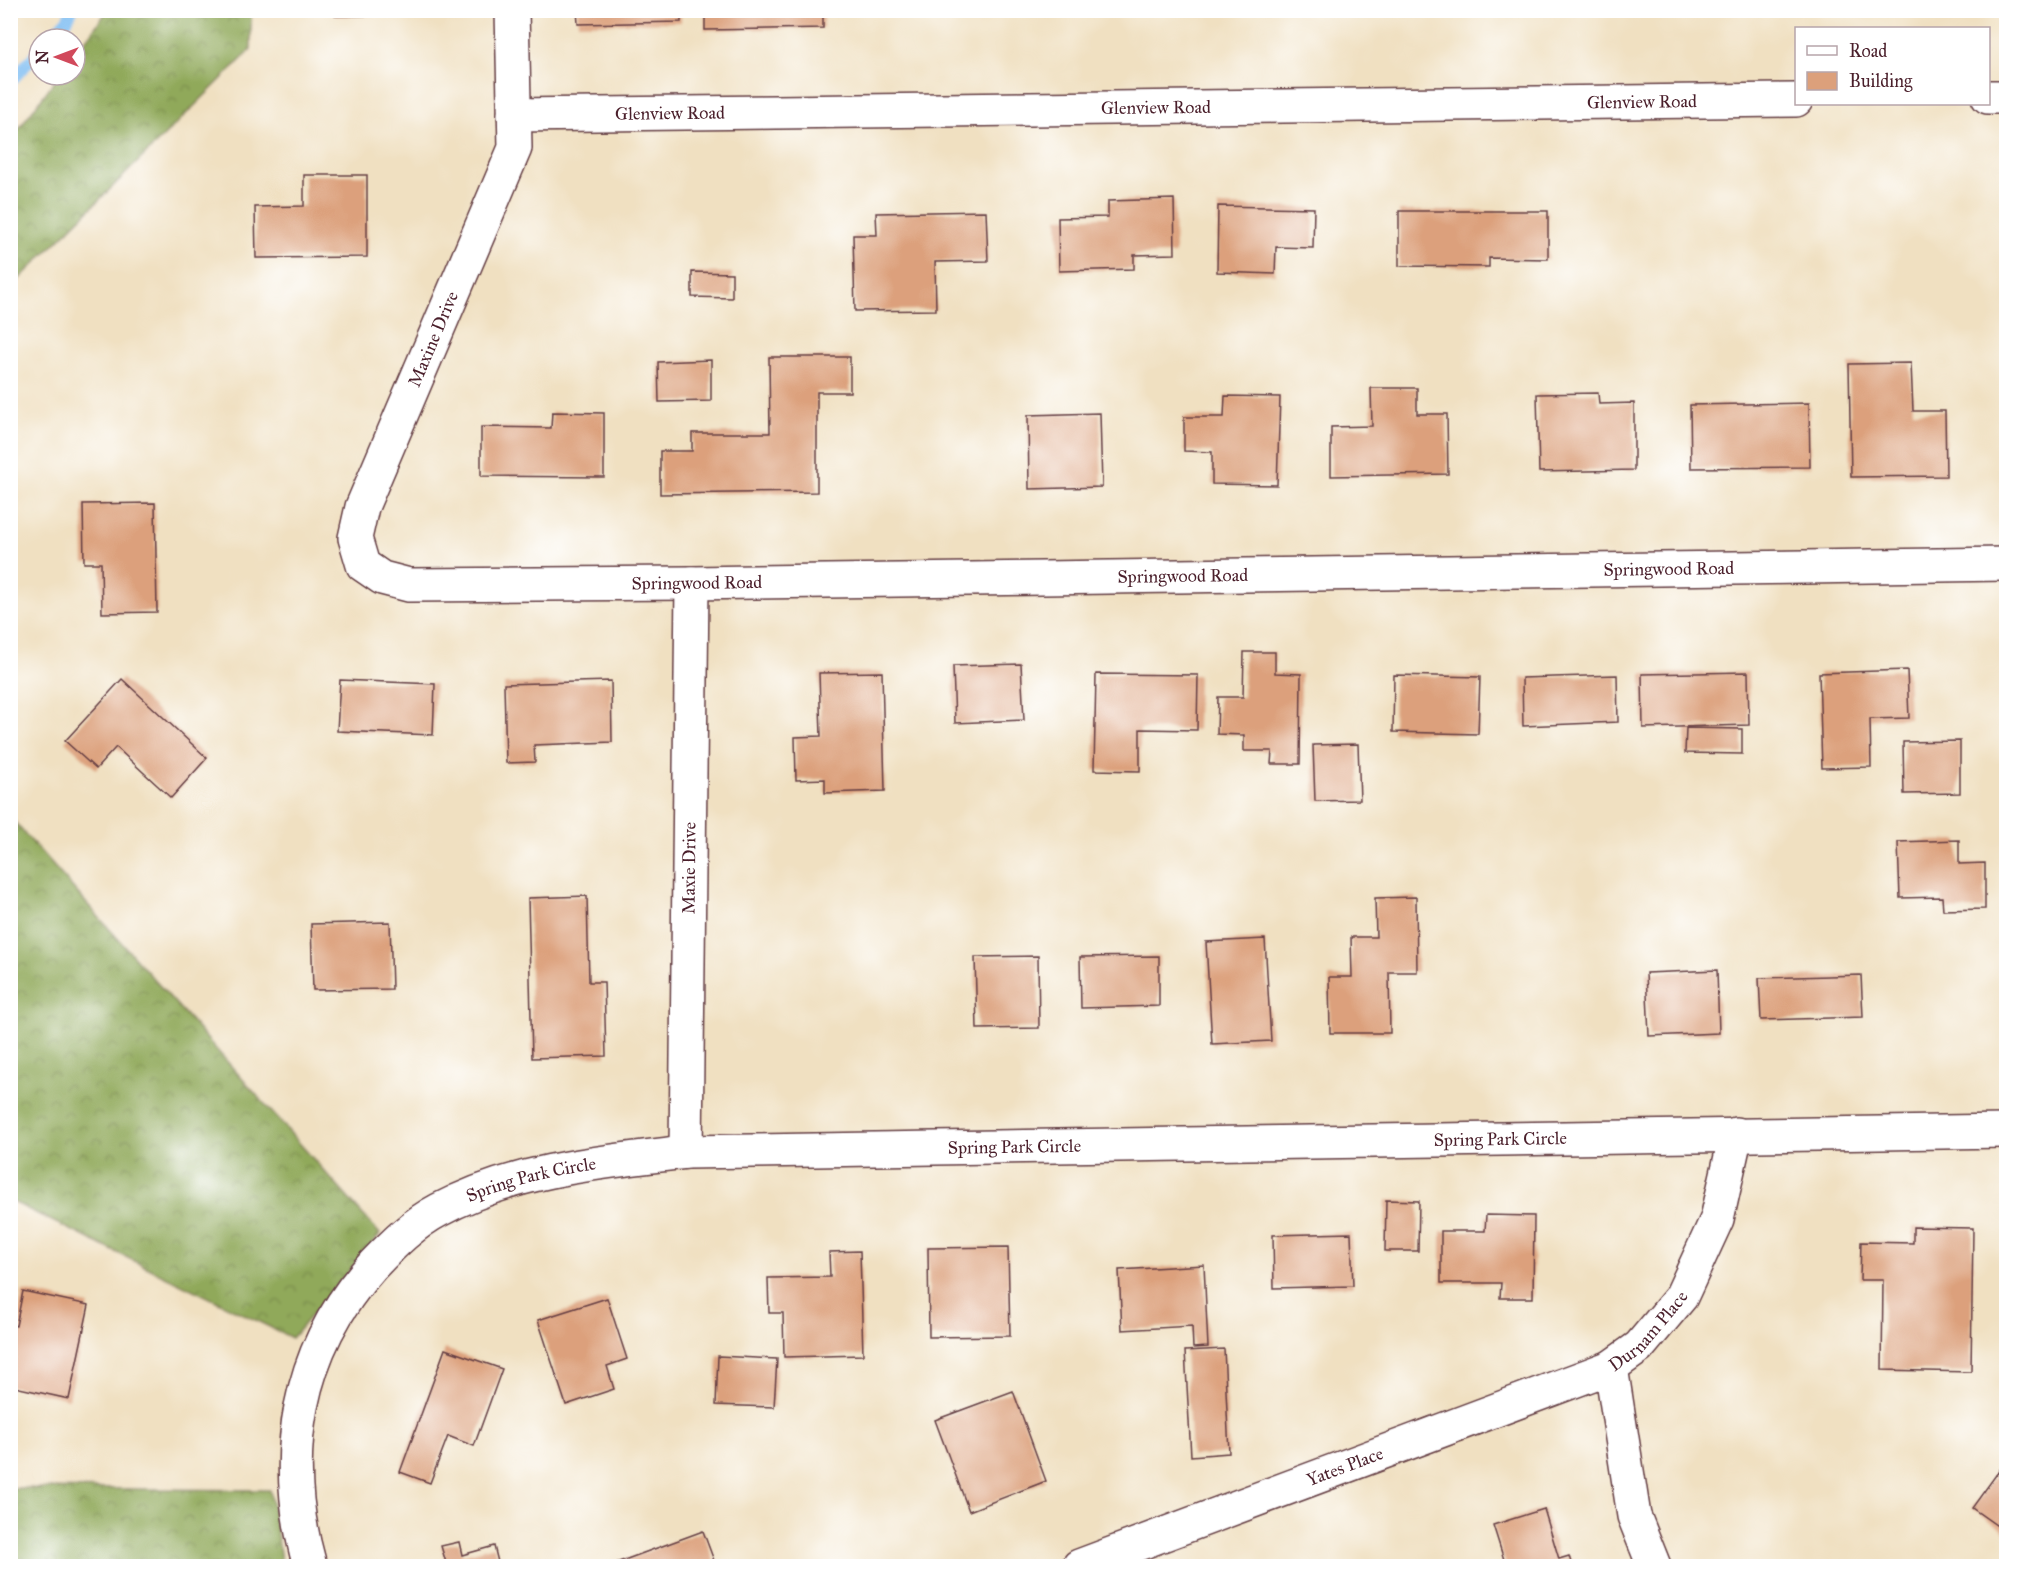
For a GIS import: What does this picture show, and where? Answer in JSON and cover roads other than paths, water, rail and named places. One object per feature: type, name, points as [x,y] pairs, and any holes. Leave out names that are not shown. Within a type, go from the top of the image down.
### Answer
[{"type":"street","name":"Maxine Drive","points":[[363,565],[355,538],[362,507],[515,148],[512,10]]},
{"type":"street","points":[[1990,97],[2007,97]]},
{"type":"street","name":"Glenview Road","points":[[514,115],[1795,100]]},
{"type":"street","name":"Springwood Road","points":[[363,565],[382,578],[409,585],[2007,564]]},
{"type":"street","name":"Maxie Drive","points":[[686,1152],[692,583]]},
{"type":"street","name":"Spring Park Circle","points":[[310,1566],[301,1533],[295,1483],[297,1431],[308,1377],[325,1337],[354,1286],[396,1240],[438,1210],[489,1188],[537,1173],[686,1152],[2007,1131]]},
{"type":"street","name":"Durnam Place","points":[[1654,1566],[1634,1516],[1611,1367],[1639,1347],[1681,1297],[1717,1219],[1736,1134]]},
{"type":"street","name":"Yates Place","points":[[1079,1566],[1611,1367]]},
{"type":"waterway","points":[[60,27],[72,10]]},
{"type":"waterway","points":[[10,82],[27,64]]}]
